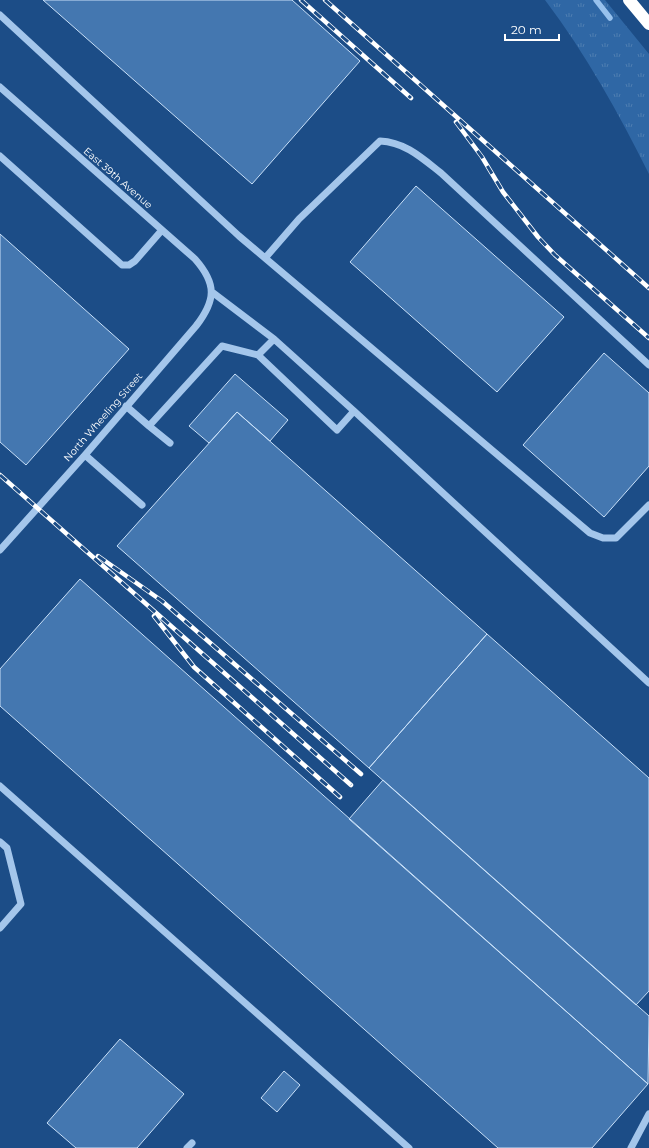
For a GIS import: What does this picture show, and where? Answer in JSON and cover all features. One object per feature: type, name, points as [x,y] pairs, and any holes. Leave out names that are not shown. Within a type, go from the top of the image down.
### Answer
[{"type":"highway","points":[[629,0],[649,24]]},
{"type":"street","points":[[0,15],[239,236],[266,257],[590,533],[603,538],[616,538],[649,505]]},
{"type":"street","name":"East 39th Avenue","points":[[0,87],[162,230],[204,270],[209,280],[212,292]]},
{"type":"street","points":[[266,257],[298,219],[380,141],[393,142],[414,152],[441,173],[649,365]]},
{"type":"street","points":[[0,156],[122,265],[129,265],[135,261],[162,230]]},
{"type":"street","points":[[212,292],[274,339],[649,683]]},
{"type":"street","name":"North Wheeling Street","points":[[0,550],[85,455],[205,314],[210,303],[212,292]]},
{"type":"street","points":[[258,355],[274,339]]},
{"type":"street","points":[[149,426],[222,346],[258,355],[337,430],[354,411]]},
{"type":"street","points":[[126,406],[170,443]]},
{"type":"street","points":[[85,455],[142,505]]},
{"type":"street","points":[[0,786],[409,1148]]},
{"type":"street","points":[[0,842],[7,848],[21,904],[0,928]]},
{"type":"street","points":[[631,1148],[649,1114]]},
{"type":"green space","points":[[545,0],[605,0],[649,54],[649,174],[626,129],[588,63]]},
{"type":"building","points":[[43,0],[292,0],[360,61],[252,184]]},
{"type":"building","points":[[416,186],[564,317],[497,392],[350,262]]},
{"type":"building","points":[[0,234],[129,349],[26,465],[0,442]]},
{"type":"building","points":[[604,353],[649,393],[649,466],[604,517],[523,445]]},
{"type":"building","points":[[235,374],[288,420],[270,441],[237,412],[209,443],[189,426]]},
{"type":"building","points":[[237,412],[487,634],[369,768],[117,546]]},
{"type":"building","points":[[80,579],[648,1084],[592,1148],[498,1148],[0,706],[0,669]]},
{"type":"building","points":[[487,634],[649,778],[649,991],[636,1005],[369,768]]},
{"type":"building","points":[[383,780],[649,1016],[648,1084],[349,819]]},
{"type":"building","points":[[120,1039],[184,1094],[137,1148],[76,1148],[47,1123]]},
{"type":"building","points":[[284,1071],[300,1085],[277,1112],[261,1098]]},
{"type":"waterway","points":[[596,0],[610,18]]},
{"type":"railway","points":[[301,0],[411,98]]},
{"type":"railway","points":[[325,0],[649,288]]},
{"type":"railway","points":[[456,122],[482,157],[503,192],[538,237],[555,255],[649,338]]},
{"type":"railway","points":[[0,475],[351,785]]},
{"type":"railway","points":[[98,556],[162,601],[361,774]]},
{"type":"railway","points":[[154,616],[194,667],[340,797]]}]
